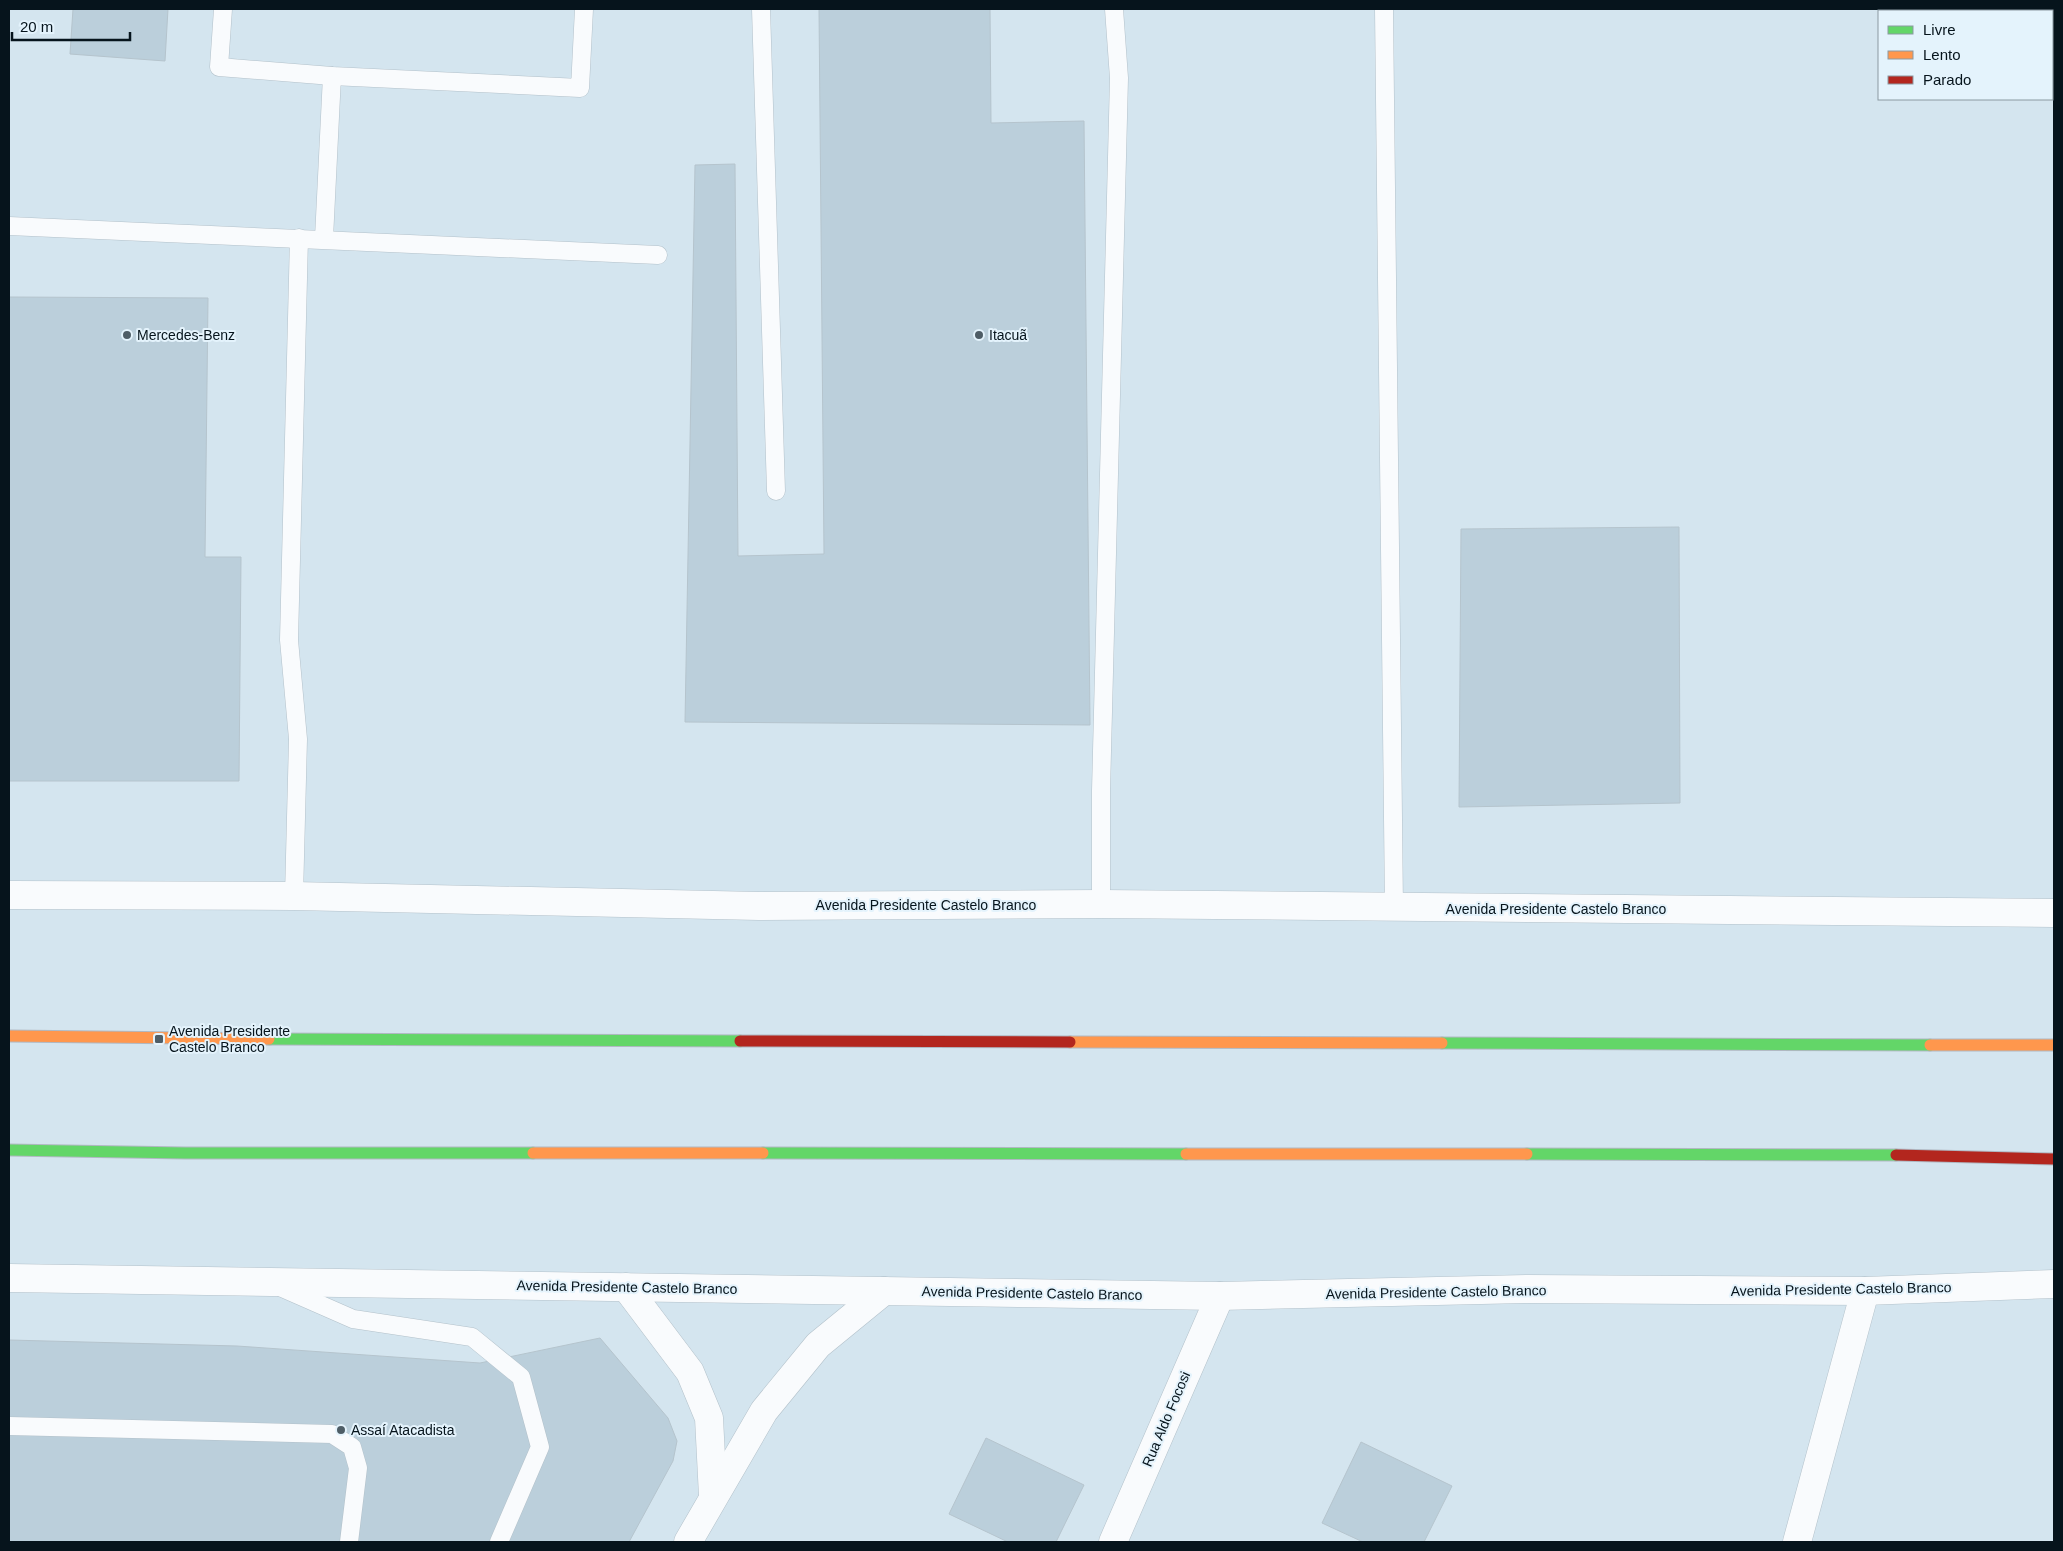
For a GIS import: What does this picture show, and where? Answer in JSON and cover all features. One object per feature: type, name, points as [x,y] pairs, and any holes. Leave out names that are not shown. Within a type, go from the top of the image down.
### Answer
[{"type":"main road","points":[[9,1036],[159,1039],[2054,1045]]},
{"type":"main road","points":[[9,1150],[185,1154],[1858,1154],[2054,1159]]},
{"type":"street","name":"Avenida Presidente Castelo Branco","points":[[9,895],[294,896],[759,906],[1101,904],[2054,913]]},
{"type":"street","name":"Avenida Presidente Castelo Branco","points":[[9,1278],[1220,1296],[1528,1289],[1865,1291],[2054,1284]]},
{"type":"street","points":[[626,1287],[690,1372],[709,1418],[713,1496]]},
{"type":"street","points":[[688,1542],[764,1411],[818,1345],[884,1291]]},
{"type":"street","points":[[1797,1542],[1865,1291]]},
{"type":"street","name":"Rua Aldo Focosi","points":[[1113,1542],[1220,1296]]},
{"type":"lane","points":[[223,9],[218,68],[332,76],[580,88],[584,9]]},
{"type":"lane","points":[[761,9],[776,491]]},
{"type":"lane","points":[[1101,904],[1101,791],[1119,78],[1114,9]]},
{"type":"lane","points":[[1384,9],[1394,908]]},
{"type":"lane","points":[[324,238],[332,76]]},
{"type":"lane","points":[[9,226],[324,238],[658,255]]},
{"type":"lane","points":[[294,896],[298,739],[289,640],[299,238]]},
{"type":"lane","points":[[268,1282],[354,1320],[472,1337],[521,1377],[540,1447],[499,1542]]},
{"type":"lane","points":[[9,1426],[332,1434],[352,1448],[358,1468],[349,1542]]},
{"type":"building","points":[[73,9],[168,9],[165,61],[70,54]]},
{"type":"building","points":[[819,9],[990,9],[991,123],[1084,121],[1090,725],[685,722],[695,165],[735,164],[738,556],[824,554]]},
{"type":"building","points":[[9,297],[208,298],[205,557],[241,557],[239,781],[9,781]]},
{"type":"building","points":[[1679,527],[1680,803],[1459,807],[1461,529]]},
{"type":"building","name":"Assaí Atacadista","points":[[600,1338],[668,1418],[677,1441],[673,1461],[629,1542],[9,1542],[9,1340],[237,1346],[480,1363]]},
{"type":"building","points":[[986,1438],[1084,1485],[1056,1542],[1008,1542],[949,1514]]},
{"type":"building","points":[[1361,1442],[1452,1486],[1424,1542],[1363,1542],[1322,1523]]},
{"type":"traffic: fast","points":[[269,1039],[740,1041]]},
{"type":"traffic: fast","points":[[1442,1043],[1930,1045]]},
{"type":"traffic: fast","points":[[9,1150],[185,1153],[533,1153]]},
{"type":"traffic: fast","points":[[763,1153],[1186,1154]]},
{"type":"traffic: fast","points":[[1527,1154],[1896,1155]]},
{"type":"traffic: slow","points":[[9,1036],[269,1039]]},
{"type":"traffic: slow","points":[[1070,1042],[1442,1043]]},
{"type":"traffic: slow","points":[[1930,1045],[2054,1045]]},
{"type":"traffic: slow","points":[[533,1153],[763,1153]]},
{"type":"traffic: slow","points":[[1186,1154],[1527,1154]]},
{"type":"traffic: jam","points":[[740,1041],[1070,1042]]},
{"type":"traffic: jam","points":[[1896,1155],[2054,1159]]},
{"type":"place","name":"Mercedes-Benz","points":[[127,335]]},
{"type":"place","name":"Itacuã","points":[[979,335]]},
{"type":"place","name":"Avenida Presidente Castelo Branco","points":[[159,1039]]},
{"type":"place","name":"Assaí Atacadista","points":[[341,1430]]}]
